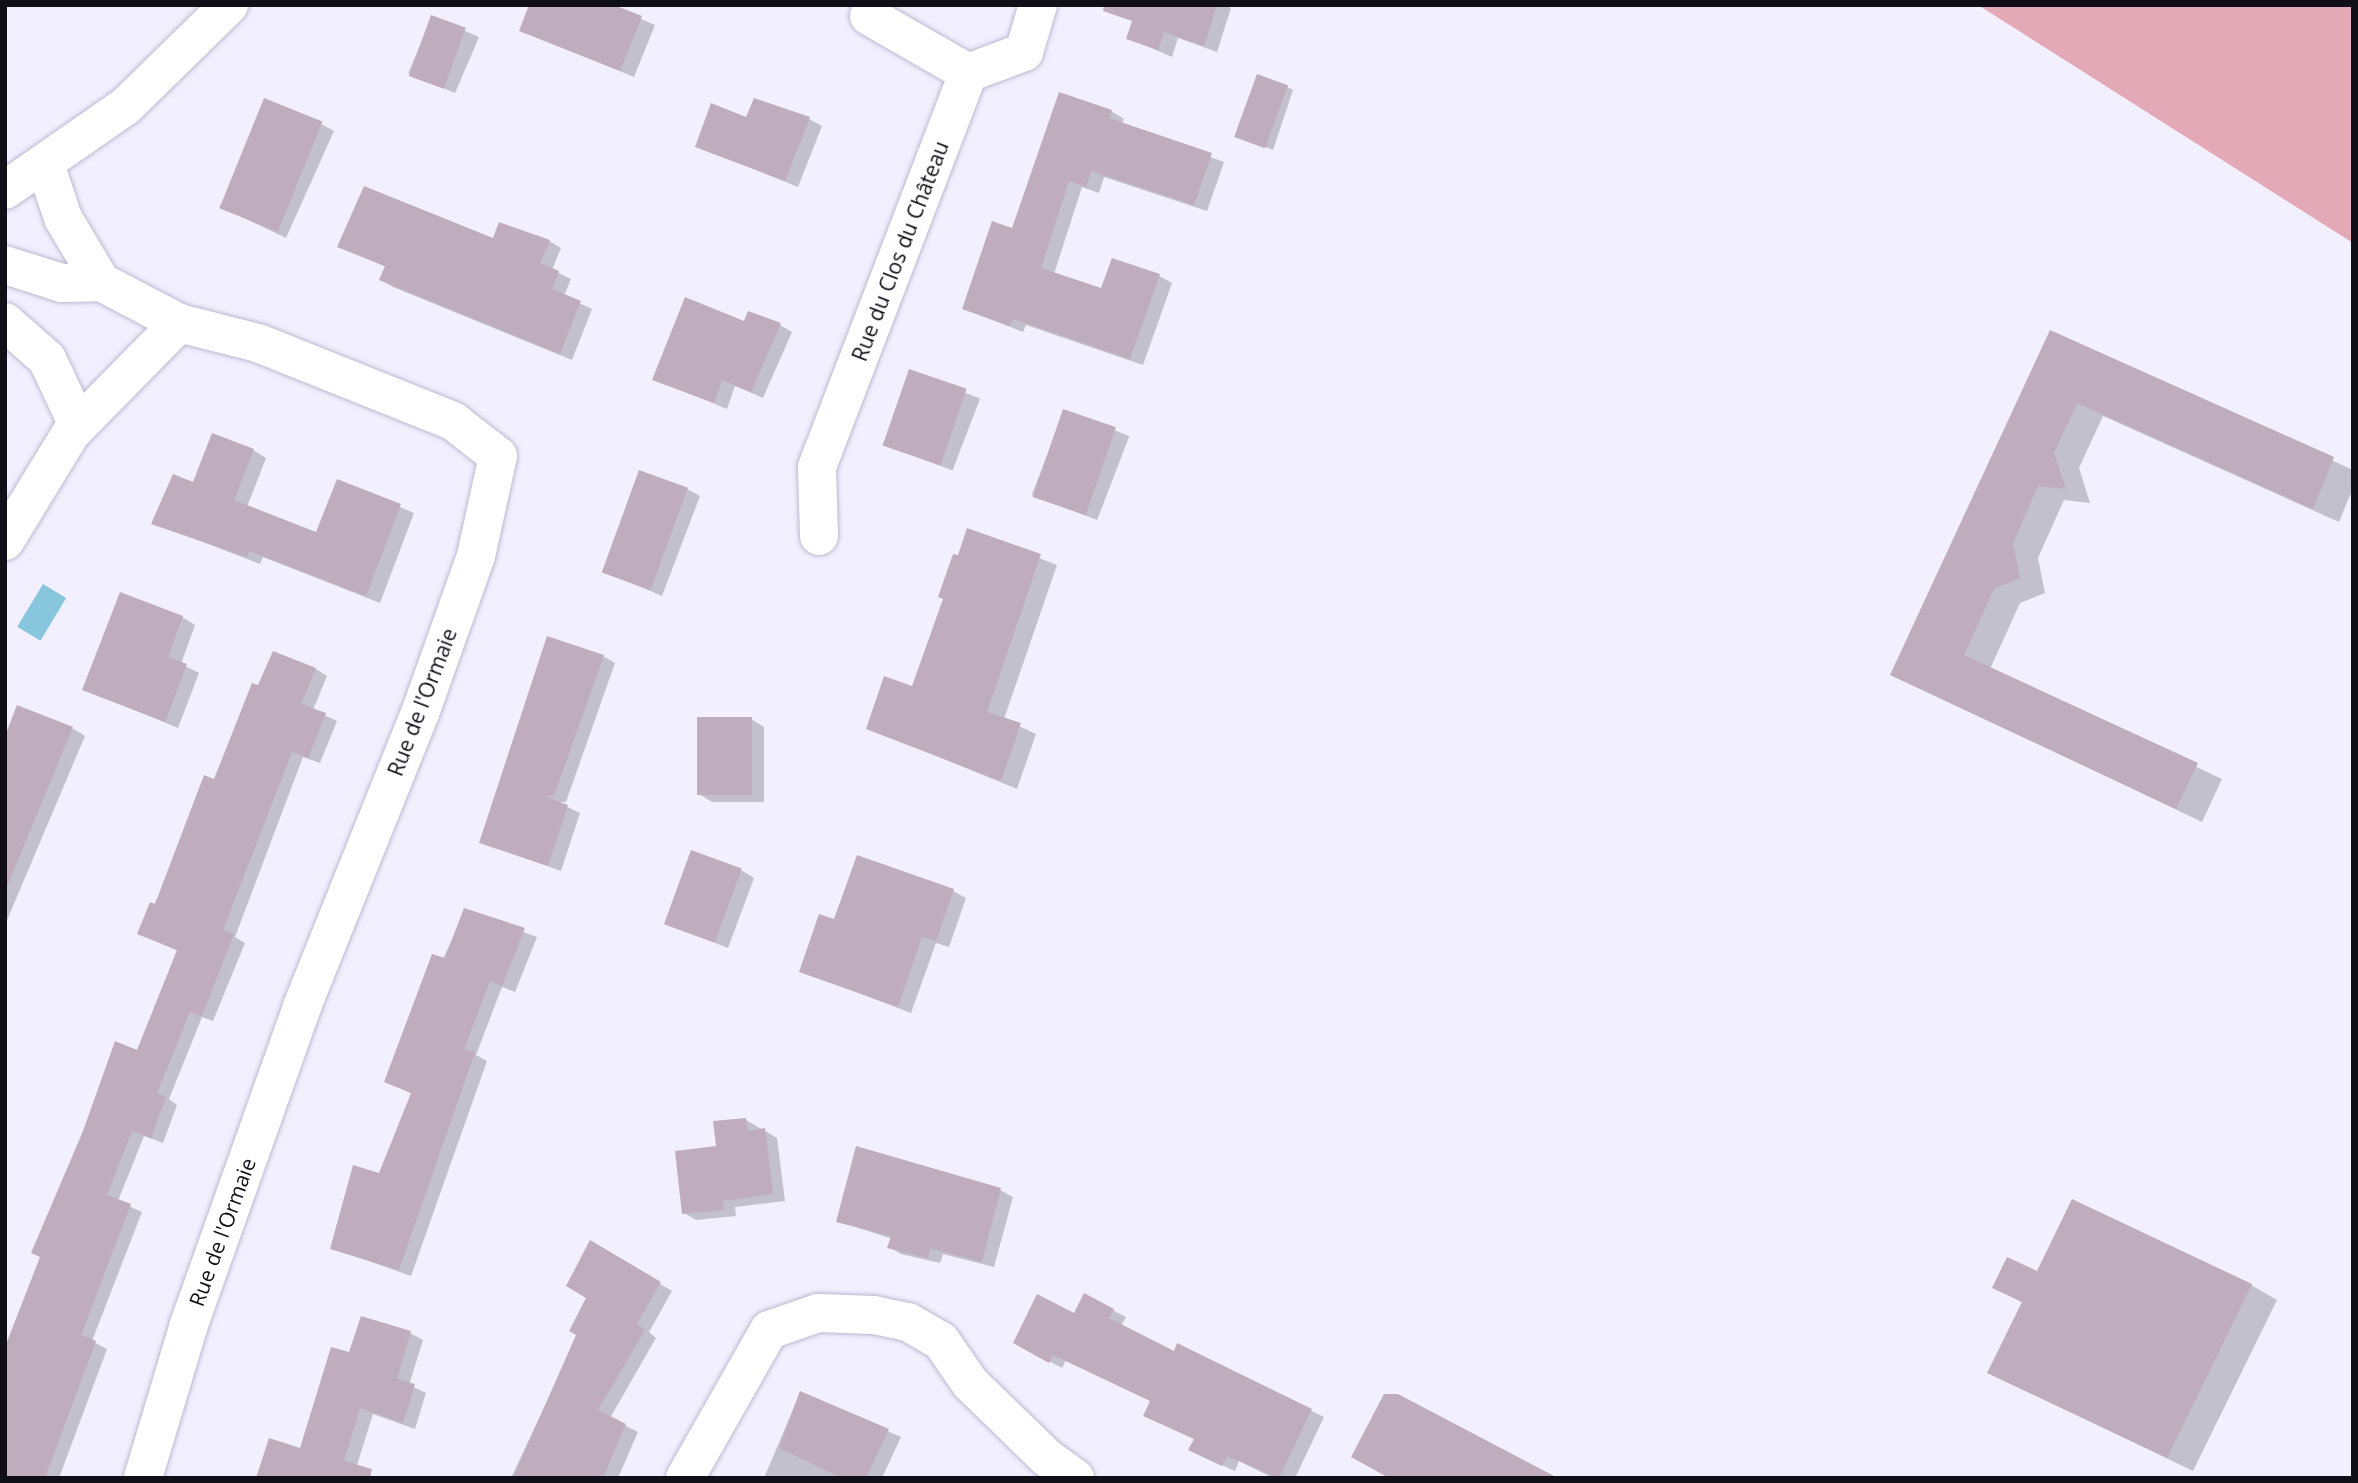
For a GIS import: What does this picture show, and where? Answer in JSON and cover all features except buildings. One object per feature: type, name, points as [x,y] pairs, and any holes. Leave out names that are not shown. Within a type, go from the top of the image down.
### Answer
[{"type":"street","points":[[5,190],[126,106],[229,5]]},
{"type":"street","points":[[862,9],[968,73],[1024,52],[1038,5]]},
{"type":"street","name":"Rue du Clos du Château","points":[[819,536],[817,467],[968,73]]},
{"type":"street","points":[[5,265],[62,283],[101,282],[63,218],[45,164]]},
{"type":"street","name":"Rue de l'Ormaie","points":[[101,282],[180,323],[258,343],[453,421],[498,456],[476,556],[420,713],[302,1007],[188,1328],[143,1478]]},
{"type":"street","points":[[5,322],[47,359],[65,389],[78,425]]},
{"type":"street","points":[[5,541],[78,425],[180,323]]},
{"type":"street","points":[[685,1478],[769,1330],[818,1313],[874,1315],[908,1322],[941,1341],[970,1383],[1046,1457],[1075,1478]]},
{"type":"shaded area","points":[[1978,5],[2353,5],[2353,243]]},
{"type":"water","points":[[43,584],[66,598],[40,641],[17,627]]}]
